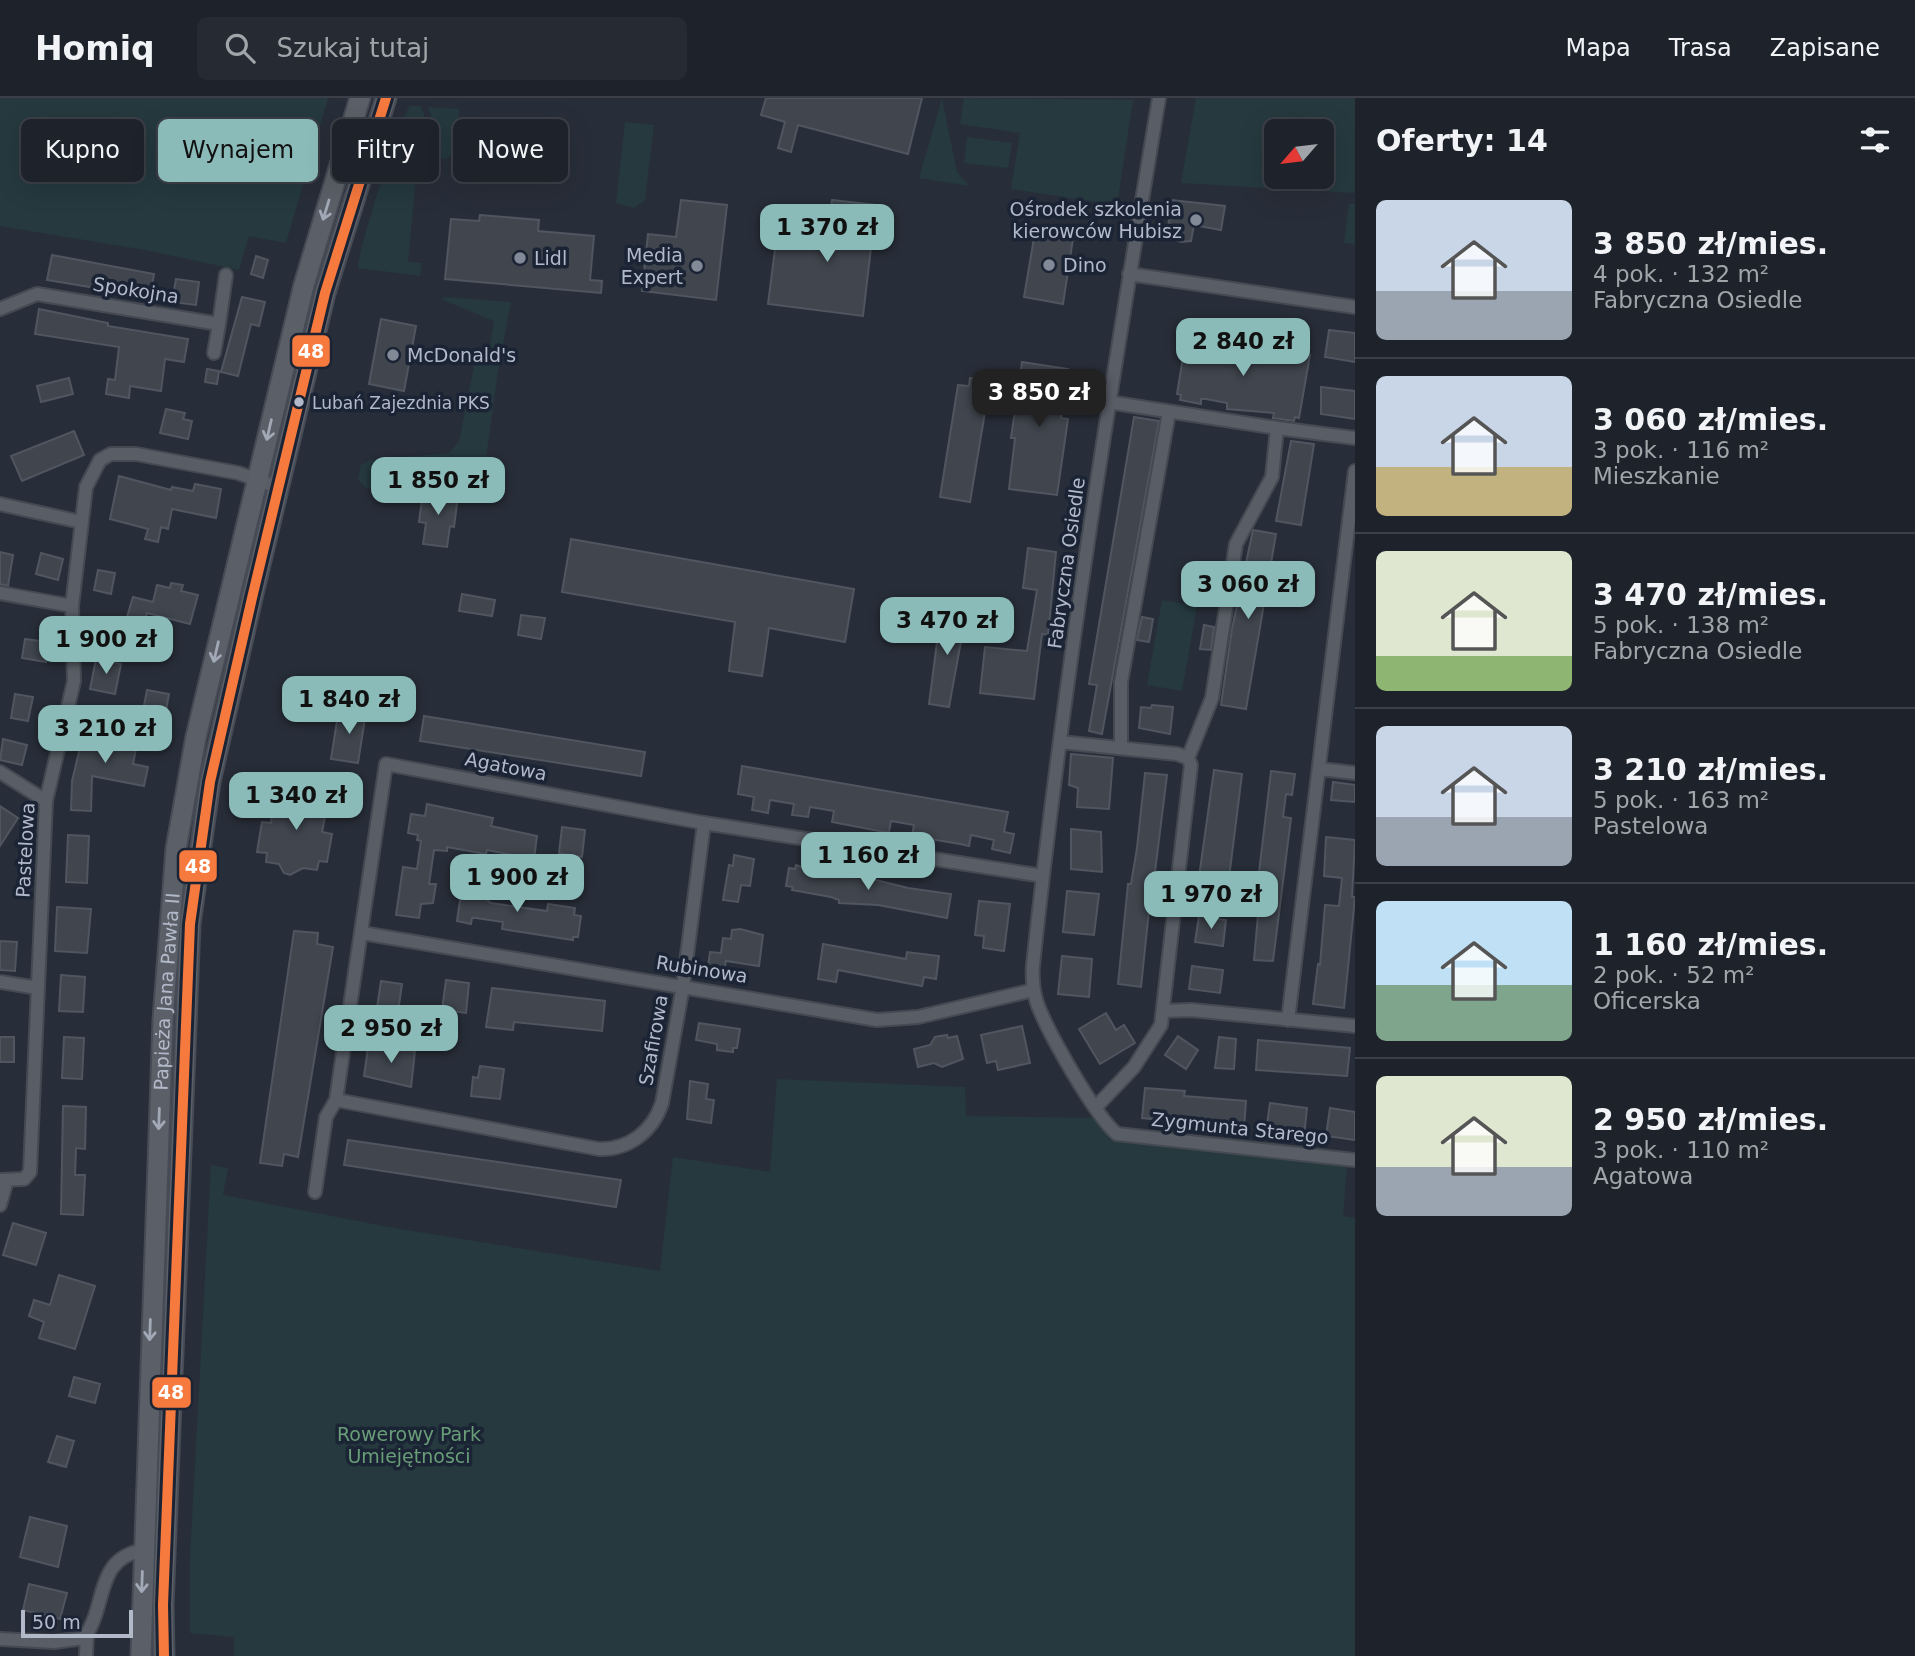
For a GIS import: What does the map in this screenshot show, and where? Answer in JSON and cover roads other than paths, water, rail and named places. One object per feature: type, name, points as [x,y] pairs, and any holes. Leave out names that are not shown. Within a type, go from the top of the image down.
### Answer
[{"type":"main road","name":"Papieża Jana Pawła II","points":[[141,1656],[163,1020],[171,888],[196,737],[305,280],[360,98]]},
{"type":"main road","name":"Papieża Jana Pawła II","points":[[164,1656],[171,1373],[191,911],[199,840],[218,742],[325,293],[386,98]]},
{"type":"street","name":"Fabryczna Osiedle","points":[[1121,1135],[1113,1131],[1096,1107],[1047,1025],[1034,990],[1033,965],[1060,742],[1108,402],[1159,98]]},
{"type":"street","points":[[1129,274],[1355,307]]},
{"type":"street","points":[[214,353],[226,275]]},
{"type":"street","name":"Spokojna","points":[[0,309],[37,294],[219,324]]},
{"type":"street","points":[[1108,402],[1355,438]]},
{"type":"street","points":[[1121,748],[1121,682],[1169,412]]},
{"type":"street","points":[[1096,1107],[1125,1079],[1154,1040],[1163,1011],[1191,767],[1188,758],[1212,698],[1236,544],[1272,477],[1277,428]]},
{"type":"street","name":"Pastelowa","points":[[0,1205],[4,1180],[24,1179],[30,1172],[46,801],[74,681],[72,606],[86,487],[100,460],[111,454],[136,454],[238,473],[278,487]]},
{"type":"street","points":[[1288,1020],[1355,471]]},
{"type":"street","points":[[0,504],[81,522]]},
{"type":"street","points":[[0,593],[72,606]]},
{"type":"street","points":[[1060,742],[1188,758]]},
{"type":"street","name":"Agatowa","points":[[315,1192],[326,1117],[336,1100],[386,764],[704,823]]},
{"type":"street","points":[[1320,769],[1355,773]]},
{"type":"street","points":[[0,772],[46,801]]},
{"type":"street","points":[[704,823],[1043,876]]},
{"type":"street","name":"Szafirowa","points":[[336,1100],[598,1149],[621,1147],[643,1134],[655,1119],[662,1103],[683,986],[704,823]]},
{"type":"street","name":"Rubinowa","points":[[362,933],[889,1021],[1034,990]]},
{"type":"street","points":[[0,982],[38,988]]},
{"type":"street","points":[[1163,1011],[1191,1010],[1355,1026]]},
{"type":"street","name":"Zygmunta Starego","points":[[1121,1135],[1355,1160]]},
{"type":"street","points":[[0,1639],[72,1642],[87,1634],[94,1624],[104,1582],[115,1562],[130,1552],[143,1550]]},
{"type":"street","points":[[86,1656],[87,1634]]},
{"type":"place","name":"Ośrodek szkolenia kierowców Hubisz","points":[[1196,220]]},
{"type":"place","name":"Lidl","points":[[520,258]]},
{"type":"place","name":"Dino","points":[[1049,265]]},
{"type":"place","name":"Media Expert","points":[[697,266]]},
{"type":"place","name":"McDonald's","points":[[393,355]]},
{"type":"place","name":"Lubań Zajezdnia PKS","points":[[299,402]]},
{"type":"park label","name":"Rowerowy Park Umiejętności","points":[[409,1445]]}]
